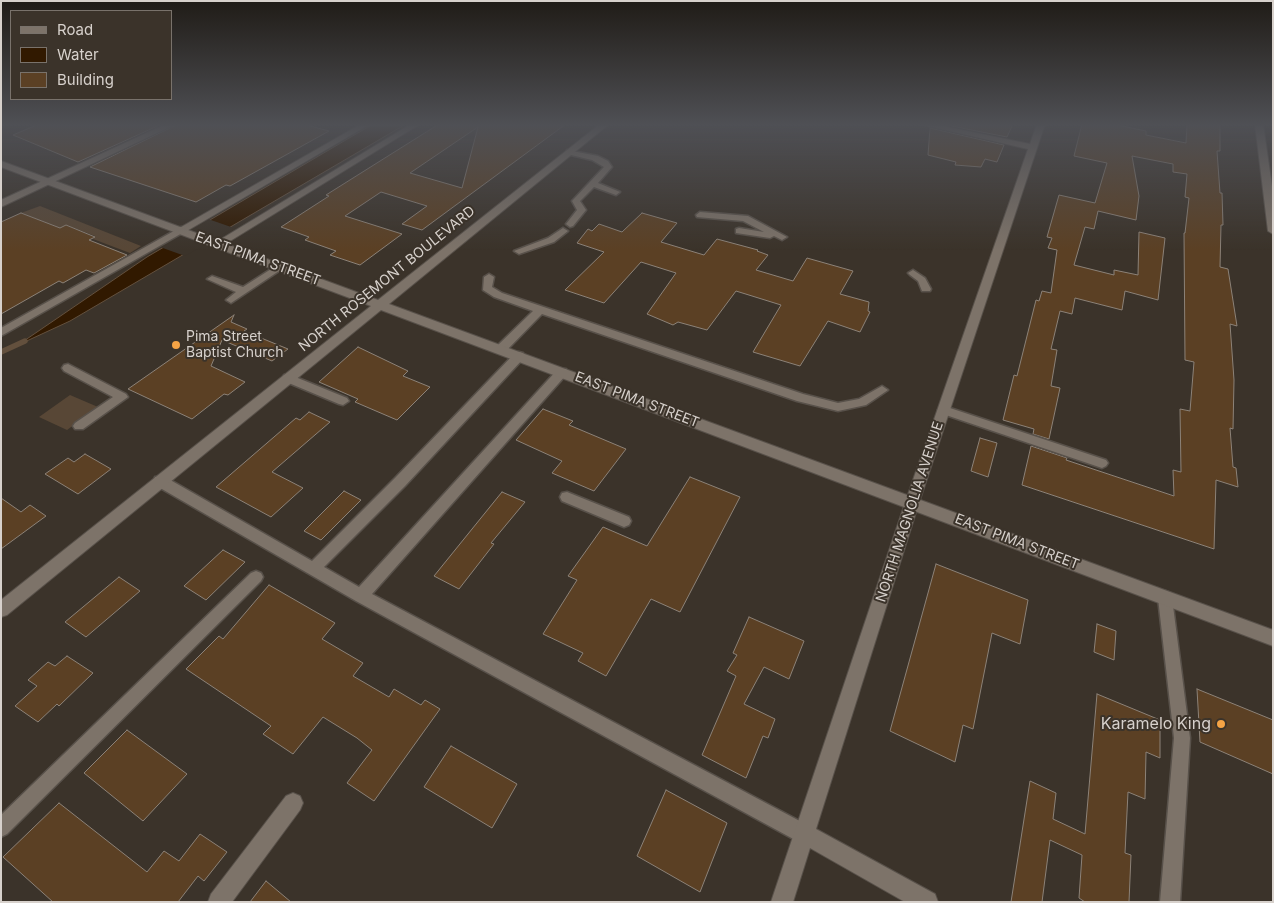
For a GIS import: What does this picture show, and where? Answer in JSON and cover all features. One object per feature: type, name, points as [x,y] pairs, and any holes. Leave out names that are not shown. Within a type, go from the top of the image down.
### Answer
[{"type":"street","name":"EAST PIMA STREET","points":[[7,166],[380,303],[1273,638]]},
{"type":"street","points":[[1,204],[83,166]]},
{"type":"street","points":[[184,232],[295,166]]},
{"type":"street","points":[[216,244],[346,166]]},
{"type":"street","name":"NORTH ROSEMONT BOULEVARD","points":[[1,610],[552,166]]},
{"type":"street","name":"NORTH MAGNOLIA AVENUE","points":[[782,902],[912,503],[1027,166]]},
{"type":"street","points":[[1265,166],[1273,231]]},
{"type":"street","points":[[218,902],[293,803]]},
{"type":"street","points":[[804,834],[927,902]]},
{"type":"lane","points":[[519,250],[551,240],[566,227],[582,210],[576,200],[593,184],[607,166]]},
{"type":"lane","points":[[593,184],[616,192]]},
{"type":"lane","points":[[726,227],[700,214],[745,218],[782,237],[739,231]]},
{"type":"lane","points":[[1,333],[184,232]]},
{"type":"lane","points":[[231,300],[279,267]]},
{"type":"lane","points":[[913,273],[922,280],[926,288]]},
{"type":"lane","points":[[489,277],[487,288],[498,294],[802,398],[838,407],[862,402],[882,390]]},
{"type":"lane","points":[[212,279],[243,291]]},
{"type":"lane","points":[[501,349],[541,309]]},
{"type":"lane","points":[[313,570],[400,482],[519,356]]},
{"type":"lane","points":[[68,368],[122,397],[79,426]]},
{"type":"lane","points":[[361,596],[562,372]]},
{"type":"lane","points":[[288,378],[343,401]]},
{"type":"lane","points":[[944,410],[1102,463]]},
{"type":"lane","points":[[160,481],[313,570],[804,834]]},
{"type":"lane","points":[[567,497],[624,521]]},
{"type":"lane","points":[[1,828],[256,577]]},
{"type":"lane","points":[[1165,598],[1182,738],[1170,902]]},
{"type":"shaded area","points":[[40,206],[141,246],[130,253],[93,239],[95,236],[66,225],[60,228],[21,213]]},
{"type":"shaded area","points":[[70,395],[98,407],[67,430],[39,417]]},
{"type":"water","points":[[301,166],[334,166],[70,321],[18,345],[147,257]]},
{"type":"pier","points":[[208,219],[234,228],[185,256],[160,247]]},
{"type":"building","points":[[92,166],[266,166],[196,202],[90,167]]},
{"type":"building","points":[[372,166],[420,166],[410,173],[462,188],[468,166],[509,166],[422,230],[402,224],[427,206],[381,192],[345,216],[402,234],[360,265],[330,255],[336,251],[305,240],[309,237],[281,227],[329,196],[326,195]]},
{"type":"building","points":[[1106,166],[1134,166],[1139,196],[1136,220],[1098,211],[1094,229],[1085,227],[1074,265],[1114,275],[1114,270],[1138,275],[1139,232],[1165,238],[1158,300],[1125,291],[1122,310],[1075,298],[1072,314],[1060,311],[1051,349],[1057,350],[1051,386],[1060,388],[1049,439],[1033,434],[1034,429],[1003,420],[1014,375],[1017,376],[1036,300],[1039,301],[1042,291],[1051,293],[1057,250],[1048,248],[1052,238],[1047,237],[1059,195],[1095,203]]},
{"type":"building","points":[[1173,166],[1218,166],[1220,193],[1222,193],[1223,225],[1221,225],[1220,267],[1228,269],[1237,326],[1230,324],[1234,380],[1233,429],[1230,428],[1233,467],[1236,468],[1238,487],[1216,480],[1214,549],[1022,485],[1031,446],[1067,458],[1066,460],[1174,496],[1173,470],[1181,472],[1180,409],[1190,411],[1194,362],[1185,360],[1184,233],[1189,198],[1185,197],[1187,174],[1173,172]]},
{"type":"building","points":[[21,213],[60,228],[66,225],[95,237],[89,240],[127,255],[94,273],[86,270],[63,283],[59,281],[1,314],[1,222]]},
{"type":"building","points":[[642,213],[677,223],[661,242],[704,255],[717,239],[758,250],[768,255],[756,270],[793,281],[807,258],[853,271],[840,294],[869,302],[868,311],[870,312],[860,332],[828,321],[800,366],[753,352],[781,305],[736,291],[707,330],[678,322],[673,325],[647,314],[676,273],[641,262],[604,303],[565,290],[604,252],[577,243],[588,229],[592,231],[599,224],[622,232]]},
{"type":"building","points":[[234,315],[231,322],[247,329],[244,331],[288,349],[272,361],[222,340],[211,366],[245,382],[228,395],[224,394],[192,419],[128,389]]},
{"type":"building","points":[[358,347],[408,371],[403,376],[430,387],[397,420],[355,402],[358,399],[319,382]]},
{"type":"building","points":[[543,409],[573,421],[569,425],[626,449],[594,491],[552,473],[562,461],[516,440]]},
{"type":"building","points":[[309,412],[330,422],[272,472],[303,488],[271,517],[216,487],[296,418],[300,420]]},
{"type":"building","points":[[980,438],[997,443],[988,477],[971,471]]},
{"type":"building","points":[[85,454],[111,469],[78,494],[45,474],[68,458],[74,462]]},
{"type":"building","points":[[690,477],[740,497],[680,612],[651,599],[606,676],[578,661],[583,653],[543,634],[577,580],[568,576],[603,527],[647,546]]},
{"type":"building","points":[[344,491],[361,500],[321,540],[304,531]]},
{"type":"building","points":[[502,492],[525,502],[491,543],[494,544],[459,589],[434,576]]},
{"type":"building","points":[[1,498],[21,512],[30,505],[46,516],[1,549]]},
{"type":"building","points":[[223,550],[245,562],[206,600],[184,586]]},
{"type":"building","points":[[936,564],[1028,600],[1020,644],[992,633],[973,729],[963,725],[955,762],[890,731]]},
{"type":"building","points":[[119,577],[140,591],[86,637],[65,622]]},
{"type":"building","points":[[269,585],[335,623],[322,639],[363,663],[353,676],[389,697],[394,689],[421,705],[425,700],[440,709],[374,801],[347,783],[372,750],[357,738],[323,717],[293,754],[263,734],[271,726],[186,669],[219,636],[223,639]]},
{"type":"building","points":[[749,617],[804,641],[789,679],[764,667],[744,704],[775,719],[768,738],[763,736],[746,778],[702,755],[736,676],[727,671],[737,655],[733,653]]},
{"type":"building","points":[[1097,624],[1116,631],[1114,660],[1094,652]]},
{"type":"building","points":[[67,656],[93,673],[59,706],[57,704],[38,722],[15,706],[37,686],[28,680],[48,662],[55,666]]},
{"type":"building","points":[[1197,689],[1273,720],[1273,774],[1200,742]]},
{"type":"building","points":[[1097,694],[1160,720],[1160,758],[1146,752],[1145,799],[1128,792],[1125,853],[1131,855],[1129,902],[1085,902],[1079,898],[1082,855],[1050,840],[1042,902],[1011,902],[1030,781],[1056,793],[1053,819],[1085,834]]},
{"type":"building","points":[[127,730],[187,774],[143,821],[84,773]]},
{"type":"building","points":[[451,746],[517,784],[492,828],[424,787]]},
{"type":"building","points":[[666,790],[727,823],[700,892],[637,856]]},
{"type":"building","points":[[59,803],[147,872],[164,851],[179,861],[200,834],[227,852],[204,881],[198,876],[178,902],[53,902],[3,857]]},
{"type":"building","points":[[266,881],[291,902],[250,902]]},
{"type":"waterway","points":[[1,352],[25,341]]},
{"type":"place","name":"Pima Street Baptist Church","points":[[176,345]]},
{"type":"place","name":"Karamelo King","points":[[1221,724]]}]
